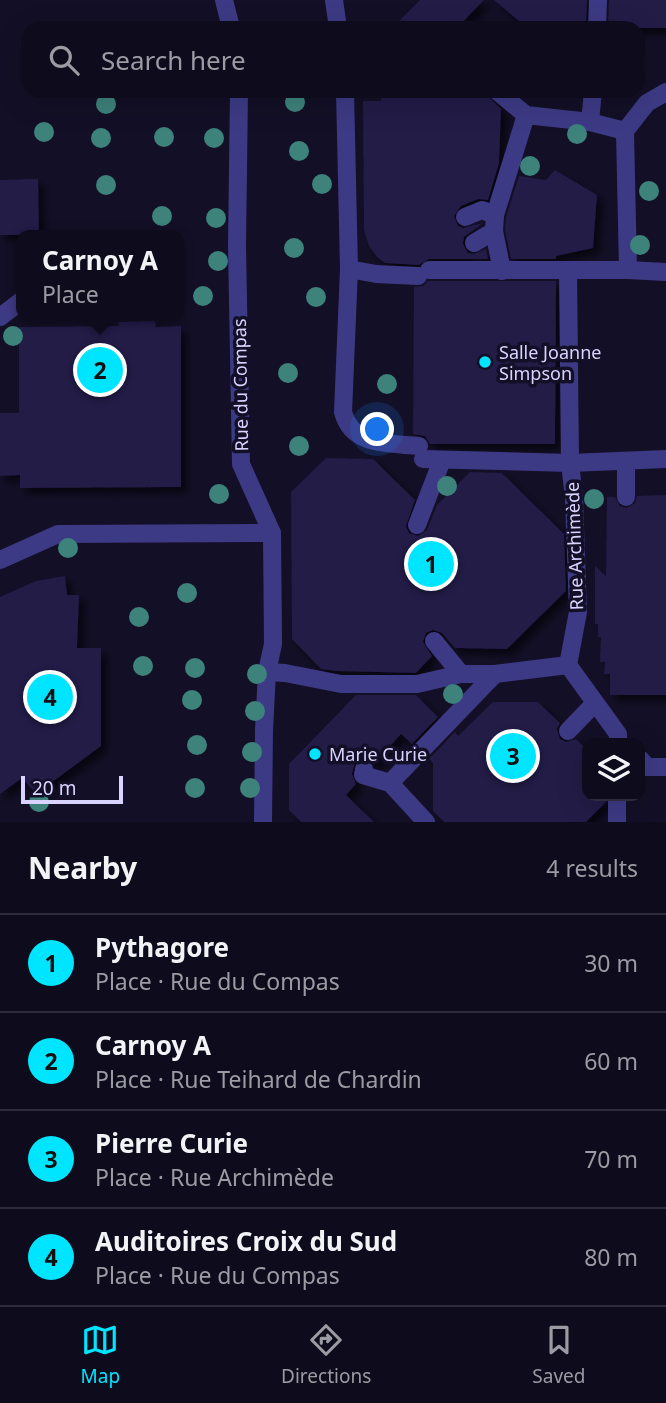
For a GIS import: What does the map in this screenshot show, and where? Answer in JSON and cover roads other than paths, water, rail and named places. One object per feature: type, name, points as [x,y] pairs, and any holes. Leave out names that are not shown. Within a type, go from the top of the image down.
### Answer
[{"type":"street","points":[[224,0],[229,21]]},
{"type":"street","points":[[334,0],[337,21]]},
{"type":"street","points":[[597,21],[598,0]]},
{"type":"street","points":[[628,270],[625,131],[647,103],[666,92]]},
{"type":"street","name":"Rue du Compas","points":[[239,98],[237,246],[241,464],[272,533],[273,644],[267,672],[263,822]]},
{"type":"street","points":[[345,98],[349,269],[343,412],[346,424],[358,436],[442,460],[570,463],[666,459]]},
{"type":"street","points":[[506,98],[526,116],[590,122],[625,131]]},
{"type":"street","points":[[590,122],[592,98]]},
{"type":"street","points":[[502,271],[495,223],[526,116]]},
{"type":"street","points":[[465,218],[482,210],[495,223]]},
{"type":"street","points":[[474,243],[495,223]]},
{"type":"street","points":[[349,269],[376,274],[568,270],[666,272]]},
{"type":"street","name":"Rue Archimède","points":[[568,270],[570,463],[575,498],[578,612],[568,665]]},
{"type":"street","points":[[0,317],[16,305]]},
{"type":"street","points":[[417,525],[442,460]]},
{"type":"street","points":[[626,461],[626,497]]},
{"type":"street","points":[[0,560],[58,534],[272,533]]},
{"type":"street","points":[[434,642],[461,674]]},
{"type":"street","points":[[267,672],[354,684],[417,684],[461,674],[495,674],[568,665],[620,738]]},
{"type":"street","points":[[390,783],[495,674]]},
{"type":"street","points":[[568,731],[594,704]]},
{"type":"street","points":[[645,765],[666,767]]},
{"type":"street","points":[[364,769],[363,775],[390,783],[425,822]]},
{"type":"street","points":[[617,801],[617,822]]},
{"type":"place","name":"Salle Joanne Simpson","points":[[485,362]]},
{"type":"place","name":"Carnoy A","points":[[100,370]]},
{"type":"place","name":"Pythagore","points":[[431,564]]},
{"type":"place","name":"Auditoires Croix du Sud","points":[[50,697]]},
{"type":"place","name":"Marie Curie","points":[[315,754]]},
{"type":"place","name":"Pierre Curie","points":[[513,756]]}]
